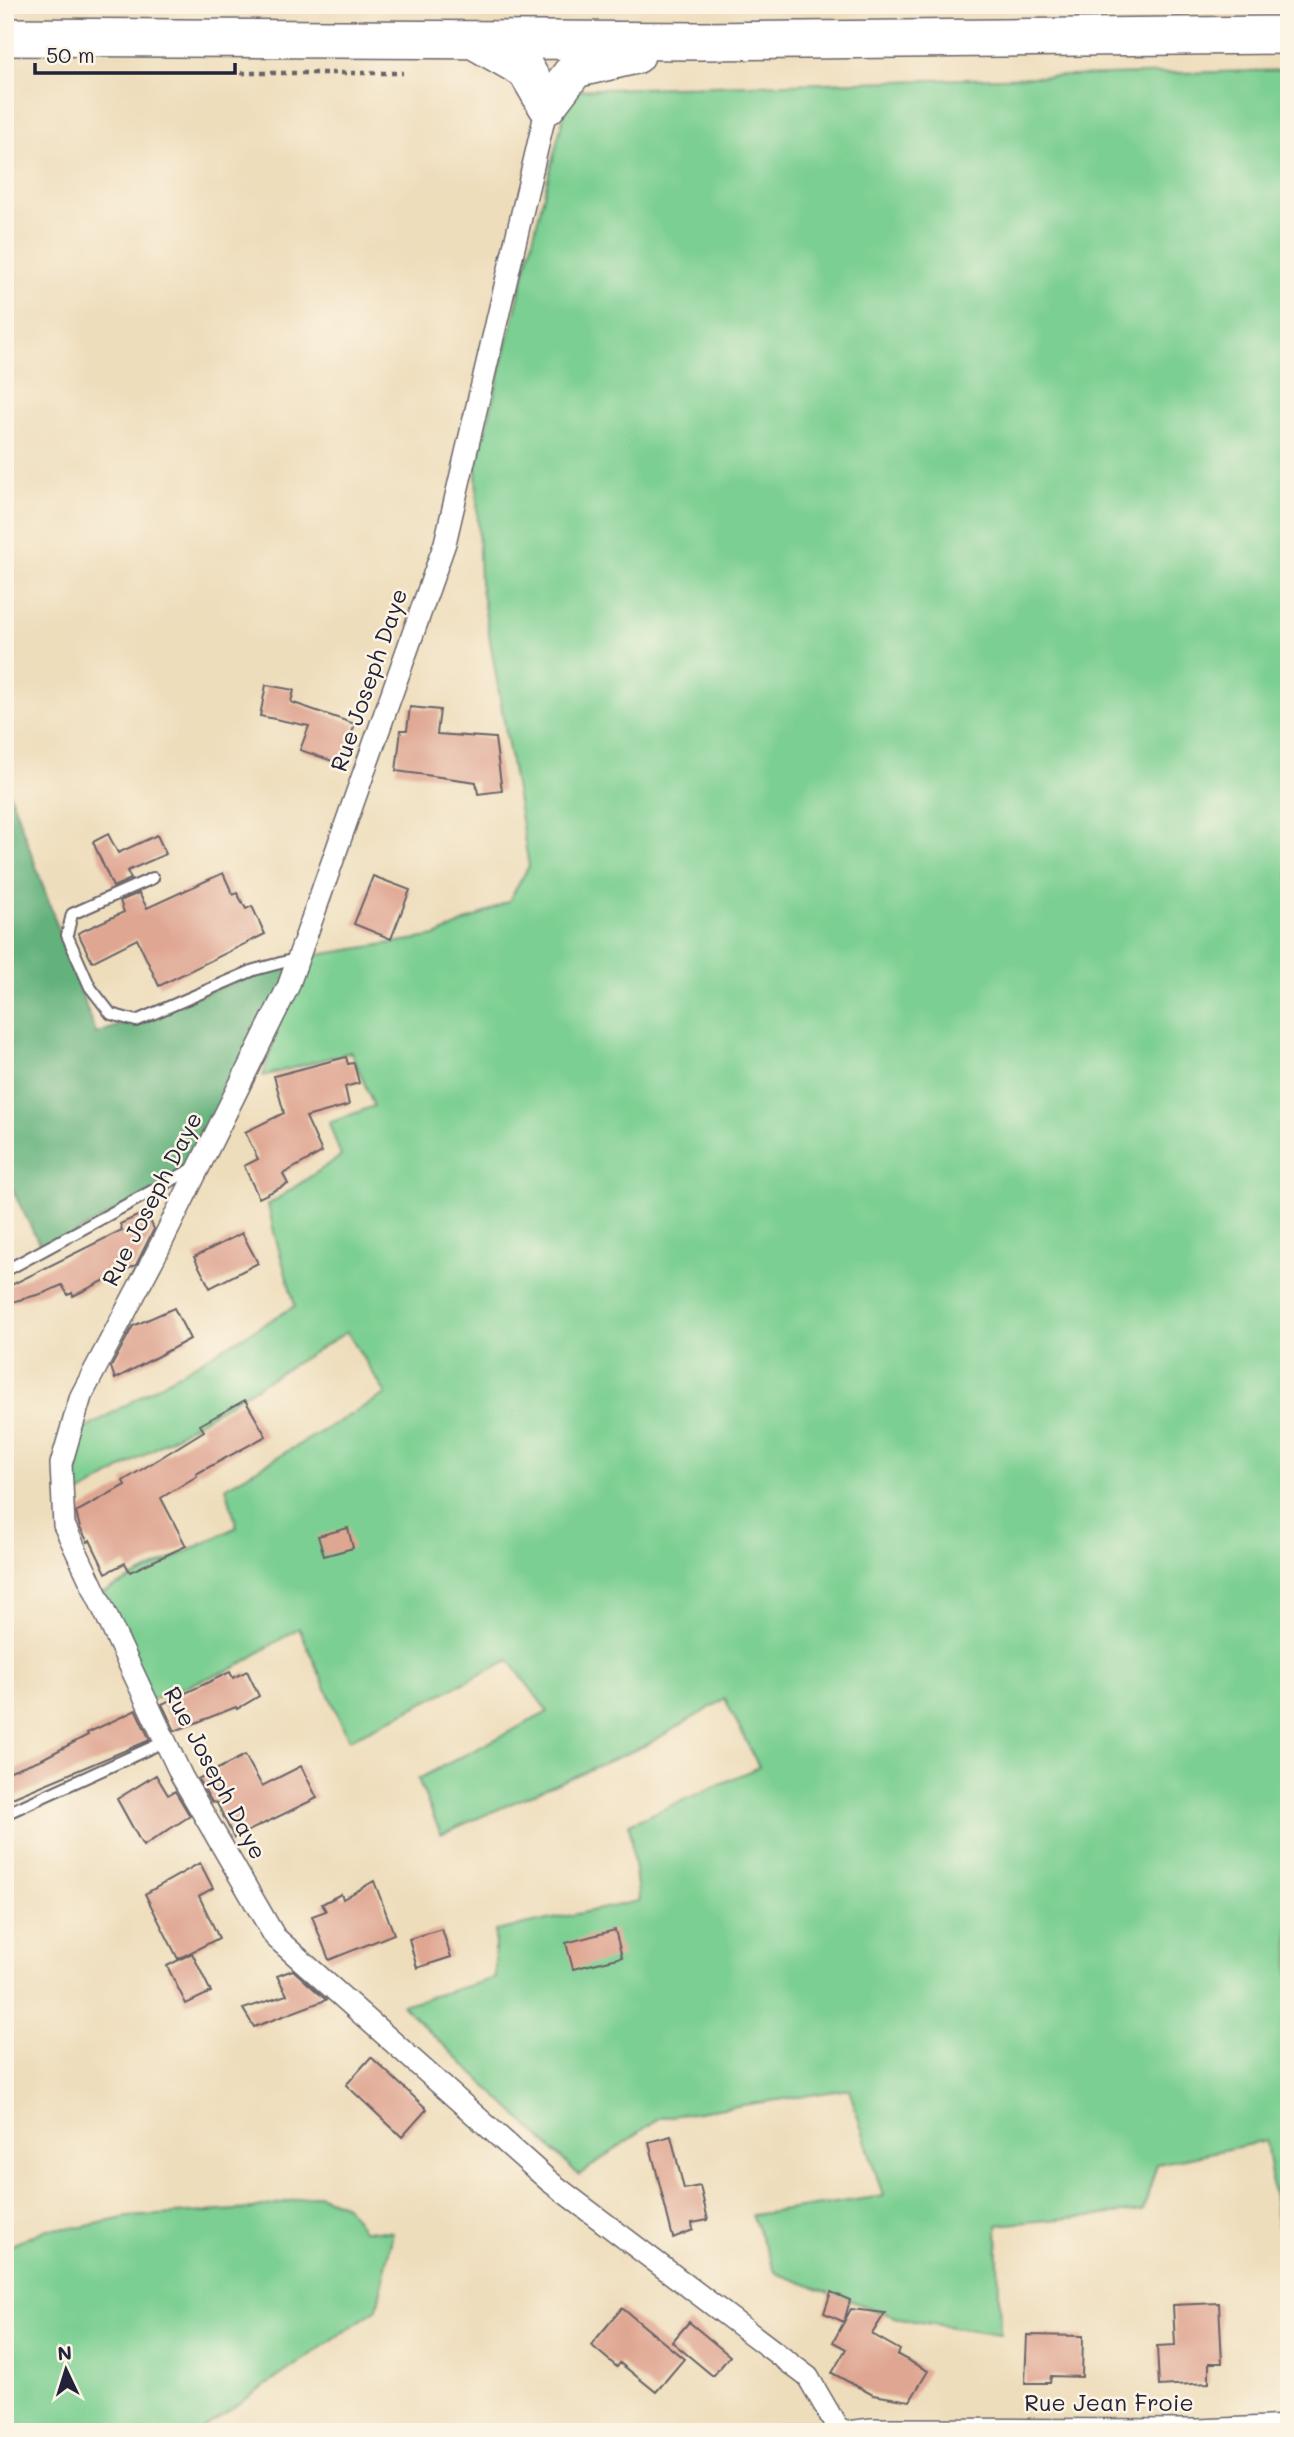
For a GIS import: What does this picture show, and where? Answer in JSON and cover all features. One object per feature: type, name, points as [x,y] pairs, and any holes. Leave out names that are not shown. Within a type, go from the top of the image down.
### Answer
[{"type":"highway","points":[[5,37],[701,41],[1289,35]]},
{"type":"highway","points":[[473,40],[526,70],[547,106],[575,69],[701,41]]},
{"type":"street","name":"Rue Joseph Daye","points":[[547,106],[445,543],[288,987],[157,1252],[81,1396],[61,1464],[64,1525],[182,1777],[275,1937],[549,2181],[807,2377],[840,2432]]},
{"type":"street","name":"Rue Jean Froie","points":[[846,2432],[872,2429],[1186,2430],[1289,2426]]},
{"type":"lane","points":[[153,878],[72,914],[67,936],[90,987],[111,1014],[136,1021],[254,970],[299,958]]},
{"type":"lane","points":[[5,1272],[197,1167]]},
{"type":"lane","points":[[5,1814],[166,1741]]},
{"type":"green space","points":[[1289,70],[1289,2227],[1278,2226],[1266,2141],[1157,2164],[1143,2211],[997,2225],[1000,2334],[900,2319],[776,2273],[752,2215],[883,2196],[849,2089],[659,2118],[579,2175],[402,2005],[495,1978],[495,1931],[639,1901],[629,1824],[759,1767],[725,1699],[646,1745],[441,1834],[418,1779],[548,1712],[509,1660],[349,1740],[299,1628],[234,1668],[147,1701],[96,1596],[237,1527],[226,1487],[386,1394],[347,1332],[73,1498],[83,1430],[295,1306],[268,1205],[341,1156],[329,1123],[374,1106],[351,1052],[263,1076],[299,958],[436,936],[509,901],[529,866],[480,582],[476,469],[570,90]]},
{"type":"green space","points":[[10,794],[96,1034],[299,958],[197,1167],[43,1251],[5,1175],[5,797]]},
{"type":"green space","points":[[318,2195],[346,2206],[363,2230],[393,2232],[377,2309],[198,2432],[5,2432],[5,2248],[47,2229],[82,2227],[128,2217],[253,2209]]},
{"type":"building","points":[[266,685],[294,690],[291,702],[355,724],[341,764],[300,750],[309,726],[260,716]]},
{"type":"building","points":[[410,707],[440,710],[437,734],[495,738],[502,791],[478,794],[476,782],[396,771],[401,730],[407,730]]},
{"type":"building","points":[[108,834],[118,853],[157,835],[166,854],[127,871],[131,879],[113,887],[93,842]]},
{"type":"building","points":[[223,873],[233,895],[237,893],[246,909],[252,906],[265,934],[159,986],[137,939],[92,962],[78,933],[124,912],[120,901],[139,893],[147,908]]},
{"type":"building","points":[[373,876],[410,890],[391,939],[354,924]]},
{"type":"building","points":[[346,1057],[348,1064],[354,1063],[359,1083],[345,1087],[349,1105],[306,1117],[322,1152],[283,1174],[288,1184],[259,1198],[244,1166],[258,1159],[245,1132],[284,1113],[274,1076]]},
{"type":"building","points":[[146,1212],[154,1229],[136,1265],[73,1296],[72,1293],[68,1295],[62,1285],[5,1304],[5,1288],[122,1230],[120,1224]]},
{"type":"building","points":[[242,1233],[258,1263],[210,1288],[194,1257]]},
{"type":"building","points":[[174,1308],[190,1339],[115,1379],[111,1367],[133,1326]]},
{"type":"building","points":[[245,1400],[266,1436],[196,1474],[197,1476],[161,1498],[186,1546],[130,1572],[125,1563],[106,1573],[90,1540],[88,1542],[80,1528],[76,1512],[125,1485],[123,1481],[204,1431],[200,1425]]},
{"type":"building","points":[[348,1528],[353,1548],[324,1556],[318,1536]]},
{"type":"building","points":[[247,1671],[259,1696],[237,1709],[236,1707],[175,1731],[162,1704],[230,1672],[233,1678]]},
{"type":"building","points":[[136,1710],[150,1740],[5,1801],[5,1773],[42,1759],[88,1735],[87,1733]]},
{"type":"building","points":[[245,1755],[262,1786],[301,1766],[317,1798],[234,1838],[217,1803],[212,1802],[198,1779]]},
{"type":"building","points":[[156,1775],[168,1795],[175,1791],[190,1816],[143,1846],[117,1799]]},
{"type":"building","points":[[200,1863],[213,1888],[199,1896],[219,1938],[178,1959],[145,1894]]},
{"type":"building","points":[[374,1881],[394,1934],[329,1960],[312,1916],[326,1911],[322,1904],[341,1894],[343,1899]]},
{"type":"building","points":[[442,1929],[451,1957],[417,1968],[409,1939]]},
{"type":"building","points":[[615,1930],[622,1957],[573,1969],[566,1943]]},
{"type":"building","points":[[192,1953],[211,1992],[186,2004],[167,1966]]},
{"type":"building","points":[[293,1970],[326,2000],[254,2027],[243,2009],[287,1995],[277,1976]]},
{"type":"building","points":[[371,2057],[427,2109],[402,2137],[346,2085]]},
{"type":"building","points":[[671,2136],[684,2189],[700,2186],[708,2220],[692,2223],[693,2230],[673,2238],[649,2142]]},
{"type":"building","points":[[831,2292],[850,2300],[844,2322],[824,2313]]},
{"type":"building","points":[[1219,2303],[1222,2363],[1209,2363],[1209,2383],[1159,2386],[1157,2346],[1175,2345],[1173,2305]]},
{"type":"building","points":[[622,2308],[684,2359],[656,2392],[620,2363],[617,2367],[591,2345]]},
{"type":"building","points":[[851,2309],[885,2313],[872,2334],[900,2350],[898,2355],[928,2371],[910,2401],[873,2395],[832,2373],[846,2349],[833,2342]]},
{"type":"building","points":[[689,2322],[730,2356],[713,2376],[672,2342]]},
{"type":"building","points":[[1027,2335],[1083,2336],[1082,2377],[1051,2376],[1050,2383],[1025,2383]]}]
